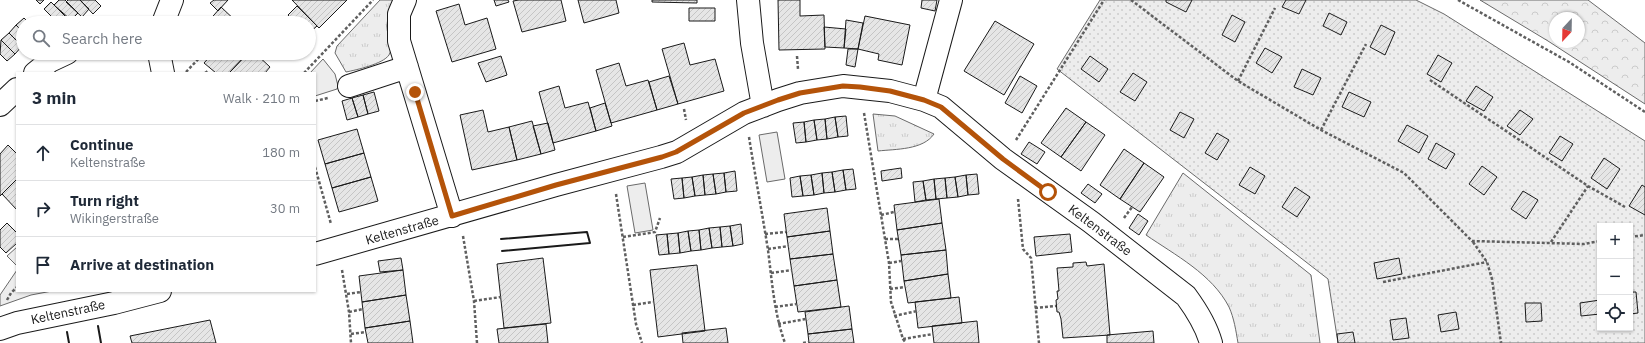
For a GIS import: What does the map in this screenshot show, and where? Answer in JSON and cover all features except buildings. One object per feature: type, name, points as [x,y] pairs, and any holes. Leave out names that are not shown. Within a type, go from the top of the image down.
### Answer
[{"type":"street","points":[[166,16],[172,0]]},
{"type":"street","points":[[405,0],[399,14],[400,41],[407,67],[456,214]]},
{"type":"street","points":[[748,0],[752,43],[754,109]]},
{"type":"street","points":[[924,100],[951,0]]},
{"type":"street","points":[[36,72],[52,60]]},
{"type":"street","points":[[160,60],[163,72]]},
{"type":"street","points":[[349,86],[407,67]]},
{"type":"street","name":"Keltenstraße","points":[[316,254],[662,157],[676,152],[754,109],[807,92],[843,86],[860,87],[890,91],[924,100],[941,107],[1003,159],[1096,226],[1186,296],[1198,312],[1211,343]]},
{"type":"street","points":[[0,106],[16,90]]},
{"type":"street","name":"Keltenstraße","points":[[0,330],[17,322],[107,304],[156,292]]},
{"type":"path","points":[[305,72],[374,0]]},
{"type":"path","points":[[1003,159],[1104,0]]},
{"type":"path","points":[[1131,0],[1238,82],[1321,130],[1404,174],[1472,241],[1487,262],[1492,280],[1501,343]]},
{"type":"path","points":[[1458,0],[1569,62],[1645,112]]},
{"type":"path","points":[[1238,82],[1275,8]]},
{"type":"path","points":[[1321,130],[1366,44]]},
{"type":"path","points":[[186,72],[197,60]]},
{"type":"path","points":[[1430,80],[1588,186],[1625,207]]},
{"type":"path","points":[[860,87],[886,240],[891,302],[894,316],[906,343]]},
{"type":"path","points":[[754,109],[765,234],[778,324],[785,343]]},
{"type":"path","points":[[316,171],[337,248],[347,294],[351,343]]},
{"type":"path","points":[[612,171],[633,305],[639,336],[642,343]]},
{"type":"path","points":[[1026,175],[1017,188],[1022,249],[1031,258],[1039,343]]},
{"type":"path","points":[[1551,243],[1588,186]]},
{"type":"path","points":[[881,215],[894,212]]},
{"type":"path","points":[[456,214],[474,301],[477,343]]},
{"type":"path","points":[[623,237],[655,232],[660,218]]},
{"type":"path","points":[[765,234],[786,232]]},
{"type":"path","points":[[1633,237],[1645,235]]},
{"type":"path","points":[[886,240],[898,239]]},
{"type":"path","points":[[1472,241],[1584,244],[1597,242]]},
{"type":"path","points":[[768,249],[789,246]]},
{"type":"path","points":[[889,263],[901,261]]},
{"type":"path","points":[[1382,282],[1487,262]]},
{"type":"path","points":[[771,273],[792,270]]},
{"type":"path","points":[[890,289],[905,287]]},
{"type":"path","points":[[347,294],[361,292]]},
{"type":"path","points":[[474,301],[501,297]]},
{"type":"path","points":[[633,305],[654,302]]},
{"type":"path","points":[[775,307],[796,304]]},
{"type":"path","points":[[1035,308],[1056,306]]},
{"type":"path","points":[[349,312],[363,309]]},
{"type":"path","points":[[894,316],[917,311]]},
{"type":"path","points":[[778,324],[806,319]]},
{"type":"path","points":[[351,334],[366,332]]},
{"type":"path","points":[[903,339],[933,334]]},
{"type":"path","points":[[803,343],[809,342]]},
{"type":"green space","points":[[380,0],[394,0],[387,23],[391,49],[389,55],[375,64],[346,72],[335,53],[337,46]]},
{"type":"green space","points":[[1100,0],[1416,0],[1444,14],[1645,141],[1645,343],[1338,343],[1328,279],[1057,69]]},
{"type":"green space","points":[[1480,0],[1588,0],[1645,43],[1645,104],[1559,48],[1585,48],[1585,12],[1549,12],[1549,42]]},
{"type":"green space","points":[[873,114],[895,116],[934,134],[923,143],[916,146],[878,151]]},
{"type":"green space","points":[[1183,173],[1311,275],[1320,343],[1238,343],[1234,320],[1222,295],[1192,266],[1146,235]]},
{"type":"shaded area","points":[[323,59],[335,74],[338,86],[337,89],[316,96],[316,72],[311,72]]},
{"type":"shaded area","points":[[777,132],[785,179],[767,182],[759,135]]},
{"type":"shaded area","points":[[645,183],[653,230],[635,233],[627,186]]},
{"type":"shaded area","points":[[16,248],[16,265],[7,256]]},
{"type":"shaded area","points":[[16,271],[16,292],[47,292],[31,295],[0,306],[0,295]]},
{"type":"wall","points":[[501,239],[587,232],[590,243],[502,251]]},
{"type":"wall","points":[[98,326],[101,343]]},
{"type":"wall","points":[[67,332],[69,343]]},
{"type":"route","points":[[415,92],[452,216],[556,185],[662,157],[676,152],[744,113],[800,93],[843,86],[890,91],[924,100],[941,107],[1003,159],[1048,192]]}]
